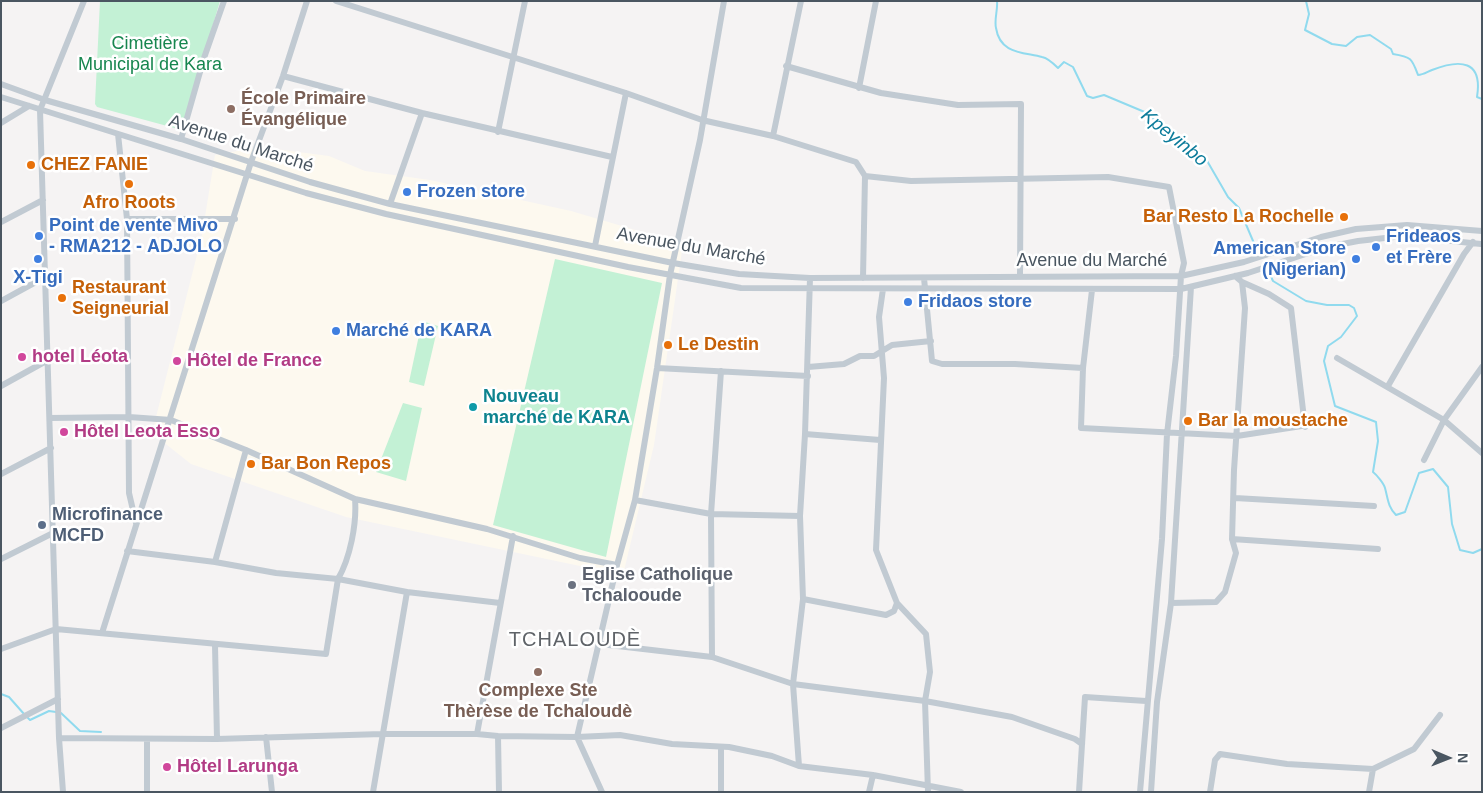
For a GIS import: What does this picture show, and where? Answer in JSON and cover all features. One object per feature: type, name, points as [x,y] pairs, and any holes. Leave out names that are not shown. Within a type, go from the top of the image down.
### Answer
[{"type":"street","points":[[63,792],[59,738],[52,533],[40,110],[84,1]]},
{"type":"street","points":[[181,139],[204,58],[224,1]]},
{"type":"street","points":[[102,633],[235,219],[251,162],[283,76],[307,1]]},
{"type":"street","points":[[336,1],[626,92],[702,120],[773,136],[856,162],[865,176],[862,278]]},
{"type":"street","points":[[498,132],[525,1]]},
{"type":"street","points":[[602,792],[577,737],[600,644],[616,565],[634,500],[658,368],[670,275],[700,140],[724,1]]},
{"type":"street","points":[[773,136],[801,1]]},
{"type":"street","points":[[859,88],[876,1]]},
{"type":"street","points":[[786,66],[859,88],[958,106],[1021,104],[1020,277]]},
{"type":"street","points":[[283,76],[422,114],[612,157]]},
{"type":"street","name":"Avenue du Marché","points":[[1,84],[45,100],[181,139],[310,182],[390,204],[673,263],[739,274],[810,278],[1181,276],[1244,262],[1321,237],[1356,229],[1407,225],[1482,231]]},
{"type":"street","points":[[594,246],[626,92]]},
{"type":"street","name":"Avenue du Marché","points":[[1,97],[306,193],[434,226],[741,288],[1181,289],[1248,273],[1328,247],[1358,241],[1403,236],[1481,244]]},
{"type":"street","points":[[1,123],[29,106]]},
{"type":"street","points":[[390,204],[422,114]]},
{"type":"street","points":[[118,134],[127,219],[130,417],[128,493],[136,524]]},
{"type":"street","points":[[865,176],[911,181],[1022,177],[1108,177],[1169,187],[1184,264],[1181,276],[1167,434],[1162,539],[1146,701],[1140,792]]},
{"type":"street","points":[[306,193],[310,182]]},
{"type":"street","points":[[1,222],[43,200]]},
{"type":"street","points":[[434,226],[437,213]]},
{"type":"street","points":[[127,219],[235,219]]},
{"type":"street","points":[[1481,244],[1479,239],[1482,231]]},
{"type":"street","points":[[1388,386],[1473,242]]},
{"type":"street","points":[[1235,276],[1242,282],[1268,294],[1291,308],[1305,428]]},
{"type":"street","points":[[1,301],[45,277]]},
{"type":"street","points":[[799,766],[794,684],[803,599],[800,516],[806,434],[810,278]]},
{"type":"street","points":[[924,278],[932,361],[942,364],[1016,364],[1084,368]]},
{"type":"street","points":[[1171,603],[1216,602],[1225,592],[1236,552],[1232,540],[1245,308],[1242,282]]},
{"type":"street","points":[[1151,792],[1157,702],[1171,603],[1180,434],[1191,286]]},
{"type":"street","points":[[883,289],[878,317],[883,350],[884,378],[876,550],[897,603],[926,634],[930,672],[925,701],[926,784],[928,792]]},
{"type":"street","points":[[1092,290],[1084,368],[1081,428],[1167,434],[1237,436],[1305,428],[1334,421]]},
{"type":"street","points":[[808,367],[844,364],[860,356],[874,356],[892,346],[931,341]]},
{"type":"street","points":[[1337,358],[1444,420],[1482,453]]},
{"type":"street","points":[[1,386],[48,360]]},
{"type":"street","points":[[1424,460],[1444,420],[1482,366]]},
{"type":"street","points":[[658,368],[808,376]]},
{"type":"street","points":[[712,657],[711,514],[721,371]]},
{"type":"street","points":[[50,418],[130,417],[171,420],[246,450],[355,499],[513,536],[580,558],[616,565]]},
{"type":"street","points":[[806,434],[880,440]]},
{"type":"street","points":[[1,474],[51,448]]},
{"type":"street","points":[[215,562],[246,450]]},
{"type":"street","points":[[1235,498],[1374,506]]},
{"type":"street","points":[[1,650],[56,629],[326,654],[338,579],[345,567],[356,510],[355,499]]},
{"type":"street","points":[[634,500],[711,514],[800,516]]},
{"type":"street","points":[[1,559],[52,533]]},
{"type":"street","points":[[477,734],[513,536]]},
{"type":"street","points":[[1232,540],[1378,549]]},
{"type":"street","points":[[128,551],[215,562],[276,573],[338,579],[407,592],[500,603]]},
{"type":"street","points":[[374,792],[382,734],[407,592]]},
{"type":"street","points":[[803,599],[886,615],[894,611],[897,603]]},
{"type":"street","points":[[216,644],[217,739]]},
{"type":"street","points":[[600,644],[712,657],[794,684],[925,701],[1012,717],[1075,739],[1082,744]]},
{"type":"street","points":[[1079,792],[1086,697],[1146,701]]},
{"type":"street","points":[[1,728],[58,699]]},
{"type":"street","points":[[1210,792],[1215,760],[1220,754],[1287,764],[1373,769],[1414,749],[1440,715]]},
{"type":"street","points":[[59,738],[147,740],[382,734],[577,737],[620,734],[672,744],[721,747],[772,756],[799,766],[873,775],[961,792]]},
{"type":"street","points":[[498,736],[499,792]]},
{"type":"street","points":[[266,737],[272,792]]},
{"type":"street","points":[[147,740],[147,792]]},
{"type":"street","points":[[721,747],[721,792]]},
{"type":"street","points":[[1369,792],[1373,769]]},
{"type":"street","points":[[870,792],[873,775]]},
{"type":"shaded area","name":"Nouveau marché de KARA","points":[[260,147],[329,156],[365,171],[430,180],[571,211],[683,244],[654,445],[623,575],[346,517],[191,464],[152,433],[202,235],[215,155]]},
{"type":"green space","name":"Cimetière Municipal de Kara","points":[[100,1],[220,1],[182,130],[97,107],[95,104]]},
{"type":"green space","points":[[555,259],[662,283],[606,557],[493,525]]},
{"type":"green space","points":[[422,321],[438,326],[424,386],[409,382]]},
{"type":"green space","points":[[403,403],[422,408],[406,481],[376,472]]},
{"type":"waterway","name":"Kpeyinbo","points":[[997,1],[996,28],[998,37],[1007,47],[1044,58],[1058,68],[1064,62],[1073,67],[1087,96],[1093,98],[1104,95],[1147,113],[1189,150],[1206,159],[1228,197],[1239,208],[1259,255]]},
{"type":"waterway","points":[[1306,1],[1309,14],[1305,30],[1332,44],[1346,46],[1357,37],[1370,35],[1391,49],[1393,54],[1408,58],[1414,65],[1418,75],[1452,64],[1467,66],[1473,69],[1478,85],[1477,97],[1482,99]]},
{"type":"waterway","points":[[1268,270],[1273,281],[1306,301],[1327,305],[1349,305],[1354,308],[1357,316],[1341,337],[1328,346],[1324,361],[1335,406],[1376,422],[1378,441],[1373,472],[1384,486],[1393,512],[1396,515],[1405,512],[1419,473],[1433,469],[1448,487],[1452,524],[1460,550],[1473,553],[1482,549]]},
{"type":"waterway","points":[[1,694],[9,697],[24,714]]},
{"type":"waterway","points":[[27,717],[30,720],[49,711],[56,712]]},
{"type":"waterway","points":[[61,713],[80,731],[101,732]]},
{"type":"place","name":"École Primaire Évangélique","points":[[231,109]]},
{"type":"place","name":"CHEZ FANIE","points":[[31,165]]},
{"type":"place","name":"Afro Roots","points":[[129,184]]},
{"type":"place","name":"Frozen store","points":[[407,192]]},
{"type":"place","name":"Bar Resto La Rochelle","points":[[1344,217]]},
{"type":"place","name":"Point de vente Mivo - RMA212 - ADJOLO","points":[[39,236]]},
{"type":"place","name":"Frideaos et Frère","points":[[1376,247]]},
{"type":"place","name":"X-Tigi","points":[[38,259]]},
{"type":"place","name":"American Store (Nigerian)","points":[[1356,259]]},
{"type":"place","name":"Restaurant Seigneurial","points":[[62,298]]},
{"type":"place","name":"Fridaos store","points":[[908,302]]},
{"type":"place","name":"Marché de KARA","points":[[336,331]]},
{"type":"place","name":"Le Destin","points":[[668,345]]},
{"type":"place","name":"hotel Léota","points":[[22,357]]},
{"type":"place","name":"Hôtel de France","points":[[177,361]]},
{"type":"place","name":"Nouveau marché de KARA","points":[[473,407]]},
{"type":"place","name":"Bar la moustache","points":[[1188,421]]},
{"type":"place","name":"Hôtel Leota Esso","points":[[64,432]]},
{"type":"place","name":"Bar Bon Repos","points":[[251,464]]},
{"type":"place","name":"Microfinance MCFD","points":[[42,525]]},
{"type":"place","name":"Eglise Catholique Tchalooude","points":[[572,585]]},
{"type":"place","name":"Complexe Ste Thèrèse de Tchaloudè","points":[[538,672]]},
{"type":"place","name":"Hôtel Larunga","points":[[167,767]]},
{"type":"district","name":"TCHALOUDÈ","points":[[575,640]]}]
